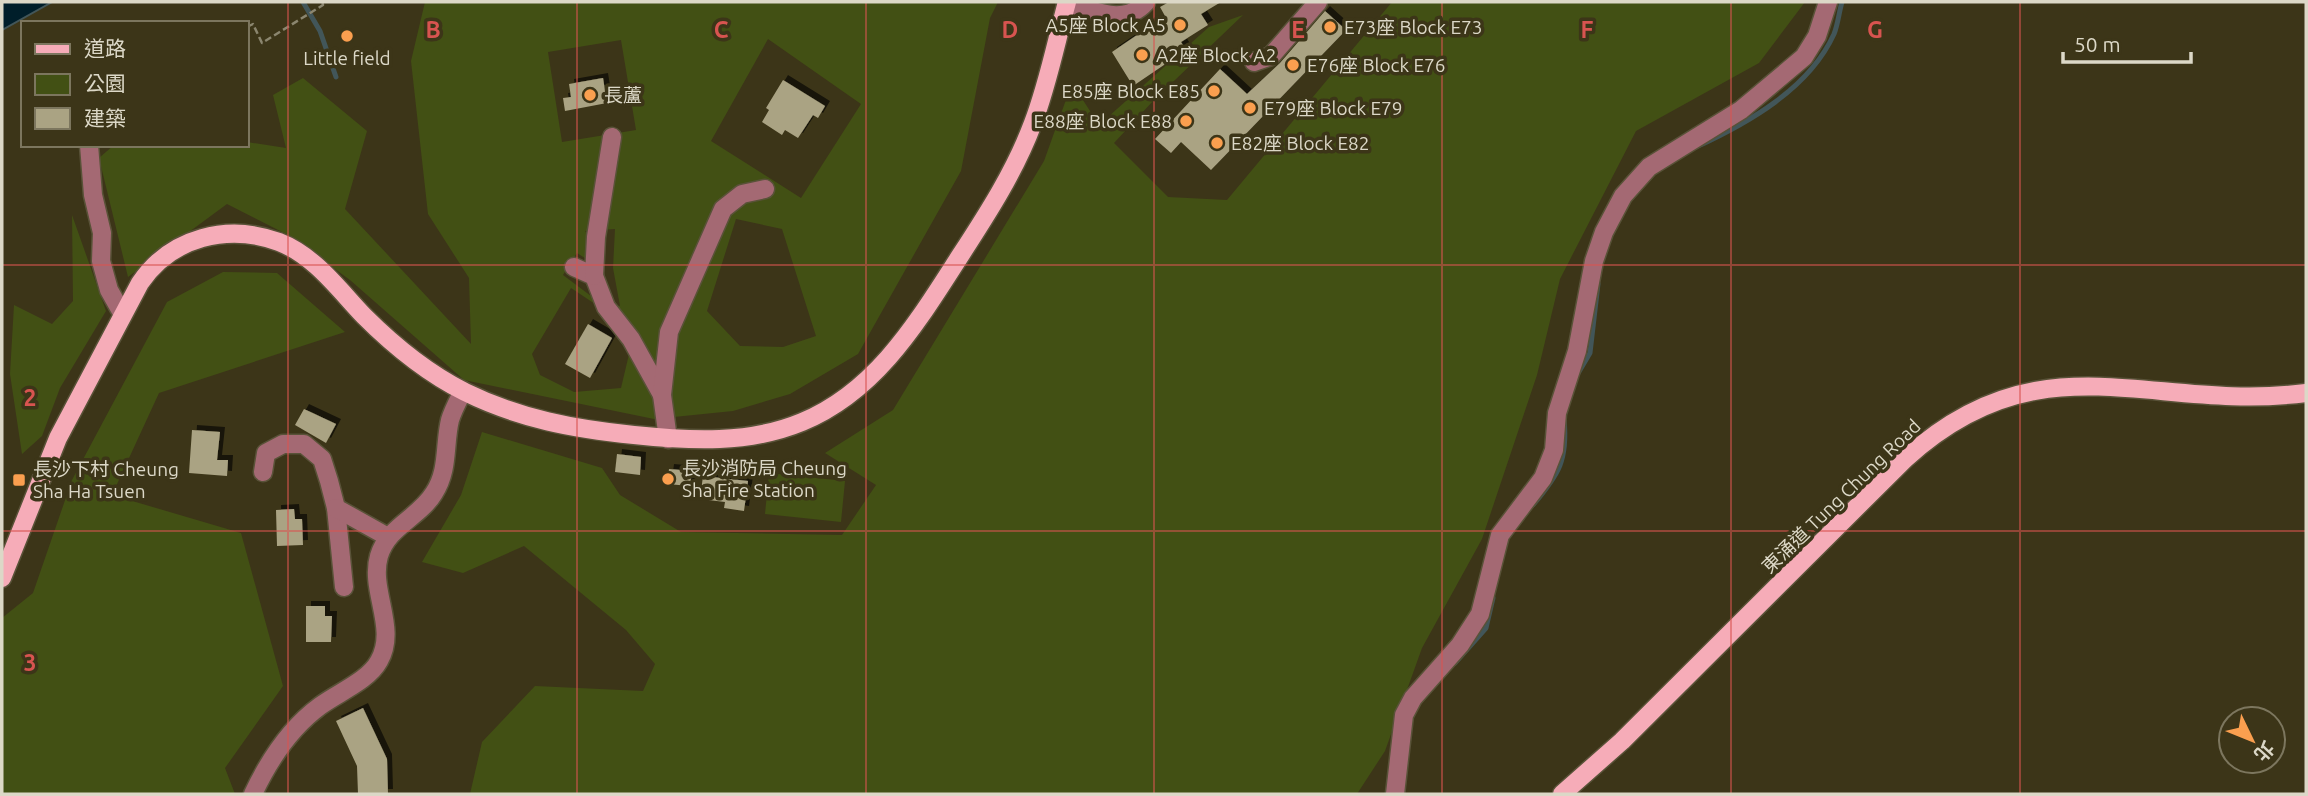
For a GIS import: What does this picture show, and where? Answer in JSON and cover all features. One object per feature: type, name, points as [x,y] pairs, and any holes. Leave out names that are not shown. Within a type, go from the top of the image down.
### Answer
[{"type":"main road","points":[[2,579],[58,438],[122,313],[146,274],[171,251],[196,239],[221,234],[257,236],[300,253],[403,353],[463,391],[540,422],[667,439],[734,438],[779,430],[833,406],[883,365],[923,313],[1009,177],[1040,102],[1066,2]]},
{"type":"main road","name":"東涌道 Tung Chung Road","points":[[1562,794],[1622,741],[1864,500],[1940,429],[1981,406],[2018,393],[2085,386],[2230,395],[2306,394]]},
{"type":"street","points":[[1066,2],[1119,17],[1135,13],[1146,2]]},
{"type":"street","points":[[1254,62],[1270,56],[1318,2]]},
{"type":"street","points":[[1395,794],[1404,715],[1413,698],[1460,645],[1480,614],[1500,535],[1543,478],[1554,450],[1557,413],[1577,351],[1594,261],[1604,232],[1623,196],[1649,167],[1741,110],[1804,57],[1817,36],[1828,2]]},
{"type":"street","points":[[612,137],[596,237],[594,276],[607,307],[631,339],[662,395]]},
{"type":"street","points":[[89,147],[93,195],[102,233],[102,261],[109,289],[122,313]]},
{"type":"street","points":[[667,439],[662,395],[669,332],[716,219],[742,194],[765,190]]},
{"type":"street","points":[[574,267],[594,276]]},
{"type":"street","points":[[253,794],[273,757],[301,723],[371,671],[383,654],[386,633],[377,568],[388,537],[427,503],[435,491],[446,463],[450,421],[463,391]]},
{"type":"street","points":[[263,472],[266,453],[283,444],[304,444],[322,459],[336,508],[344,587]]},
{"type":"street","points":[[336,508],[388,537]]},
{"type":"path","points":[[248,26],[253,24],[262,43],[322,2]]},
{"type":"green space","points":[[425,2],[998,2],[990,18],[961,171],[858,354],[790,394],[733,411],[654,419],[464,380],[350,280],[290,236],[227,204],[128,277],[99,158],[112,147],[248,147],[248,142],[286,148],[273,95],[303,78],[367,131],[345,209],[471,344],[469,278],[428,214],[411,61]],"holes":[[[768,39],[861,104],[801,198],[711,141]],[[621,40],[636,130],[562,142],[548,52]],[[736,219],[782,229],[816,336],[783,347],[740,346],[707,311]],[[615,229],[613,268],[620,306],[595,299],[563,275],[577,253],[591,262],[600,248],[585,231]],[[571,288],[601,308],[630,350],[621,388],[574,392],[540,375],[532,354]]]},
{"type":"green space","points":[[1392,2],[1805,2],[1759,63],[1636,131],[1560,279],[1537,375],[1482,539],[1422,648],[1385,751],[1357,794],[470,794],[482,742],[535,686],[643,691],[655,664],[626,630],[524,546],[463,573],[422,562],[461,495],[482,432],[602,468],[620,495],[681,532],[842,535],[876,485],[825,453],[893,410],[1044,161],[1072,83],[1099,125],[1209,27],[1243,15],[1153,101],[1114,143],[1168,197],[1227,200]]},
{"type":"green space","points":[[72,215],[106,311],[60,388],[42,436],[22,454],[10,374],[14,305],[52,324],[73,301]]},
{"type":"green space","points":[[223,272],[277,273],[345,332],[159,393],[112,495],[241,533],[283,686],[225,768],[235,794],[2,794],[2,618],[33,593],[72,480],[167,302]]},
{"type":"green space","points":[[769,473],[845,481],[841,522],[765,514]]},
{"type":"water","points":[[2,2],[52,2],[2,30]]},
{"type":"building","points":[[1169,2],[1221,2],[1201,14],[1208,25],[1181,42],[1186,50],[1133,86],[1112,52],[1165,16],[1160,7]]},
{"type":"building","points":[[1325,11],[1346,30],[1211,170],[1181,142],[1171,153],[1155,139],[1220,69],[1247,94],[1280,63]]},
{"type":"building","name":"長蘆","points":[[603,78],[607,103],[565,111],[563,98],[571,97],[569,84]]},
{"type":"building","points":[[783,80],[825,106],[818,118],[813,115],[798,138],[785,130],[782,135],[762,122],[769,110],[766,108]]},
{"type":"building","points":[[588,324],[612,338],[590,378],[565,364]]},
{"type":"building","points":[[304,409],[336,424],[326,443],[295,425]]},
{"type":"building","points":[[192,430],[220,432],[217,460],[228,460],[227,476],[189,473]]},
{"type":"building","points":[[617,454],[641,457],[640,475],[615,472]]},
{"type":"building","points":[[669,469],[692,471],[690,486],[667,484]]},
{"type":"building","name":"長沙消防局 Cheung Sha Fire Station","points":[[703,476],[748,481],[744,511],[724,508],[725,502],[700,499]]},
{"type":"building","points":[[294,509],[295,519],[302,519],[303,545],[277,546],[276,510]]},
{"type":"building","points":[[306,606],[325,606],[325,616],[332,616],[331,642],[306,642]]},
{"type":"building","points":[[363,708],[387,759],[388,794],[358,794],[357,766],[336,721]]},
{"type":"waterway","points":[[303,2],[320,31],[336,77]]},
{"type":"waterway","points":[[1696,147],[1756,115],[1793,88],[1823,54],[1837,26],[1842,2]]},
{"type":"waterway","points":[[1577,375],[1590,353],[1598,284]]},
{"type":"waterway","points":[[1533,505],[1560,466],[1564,445],[1564,419]]},
{"type":"waterway","points":[[1455,663],[1486,628],[1493,598]]},
{"type":"place","name":"A5座 Block A5","points":[[1180,25]]},
{"type":"place","name":"E73座 Block E73","points":[[1330,27]]},
{"type":"place","name":"Little field","points":[[347,36]]},
{"type":"place","name":"A2座 Block A2","points":[[1142,55]]},
{"type":"place","name":"E76座 Block E76","points":[[1293,65]]},
{"type":"place","name":"E85座 Block E85","points":[[1214,91]]},
{"type":"place","name":"長蘆","points":[[590,95]]},
{"type":"place","name":"E79座 Block E79","points":[[1250,108]]},
{"type":"place","name":"E88座 Block E88","points":[[1186,121]]},
{"type":"place","name":"E82座 Block E82","points":[[1217,143]]},
{"type":"place","name":"長沙消防局 Cheung Sha Fire Station","points":[[668,479]]},
{"type":"place","name":"長沙下村 Cheung Sha Ha Tsuen","points":[[19,480]]}]
